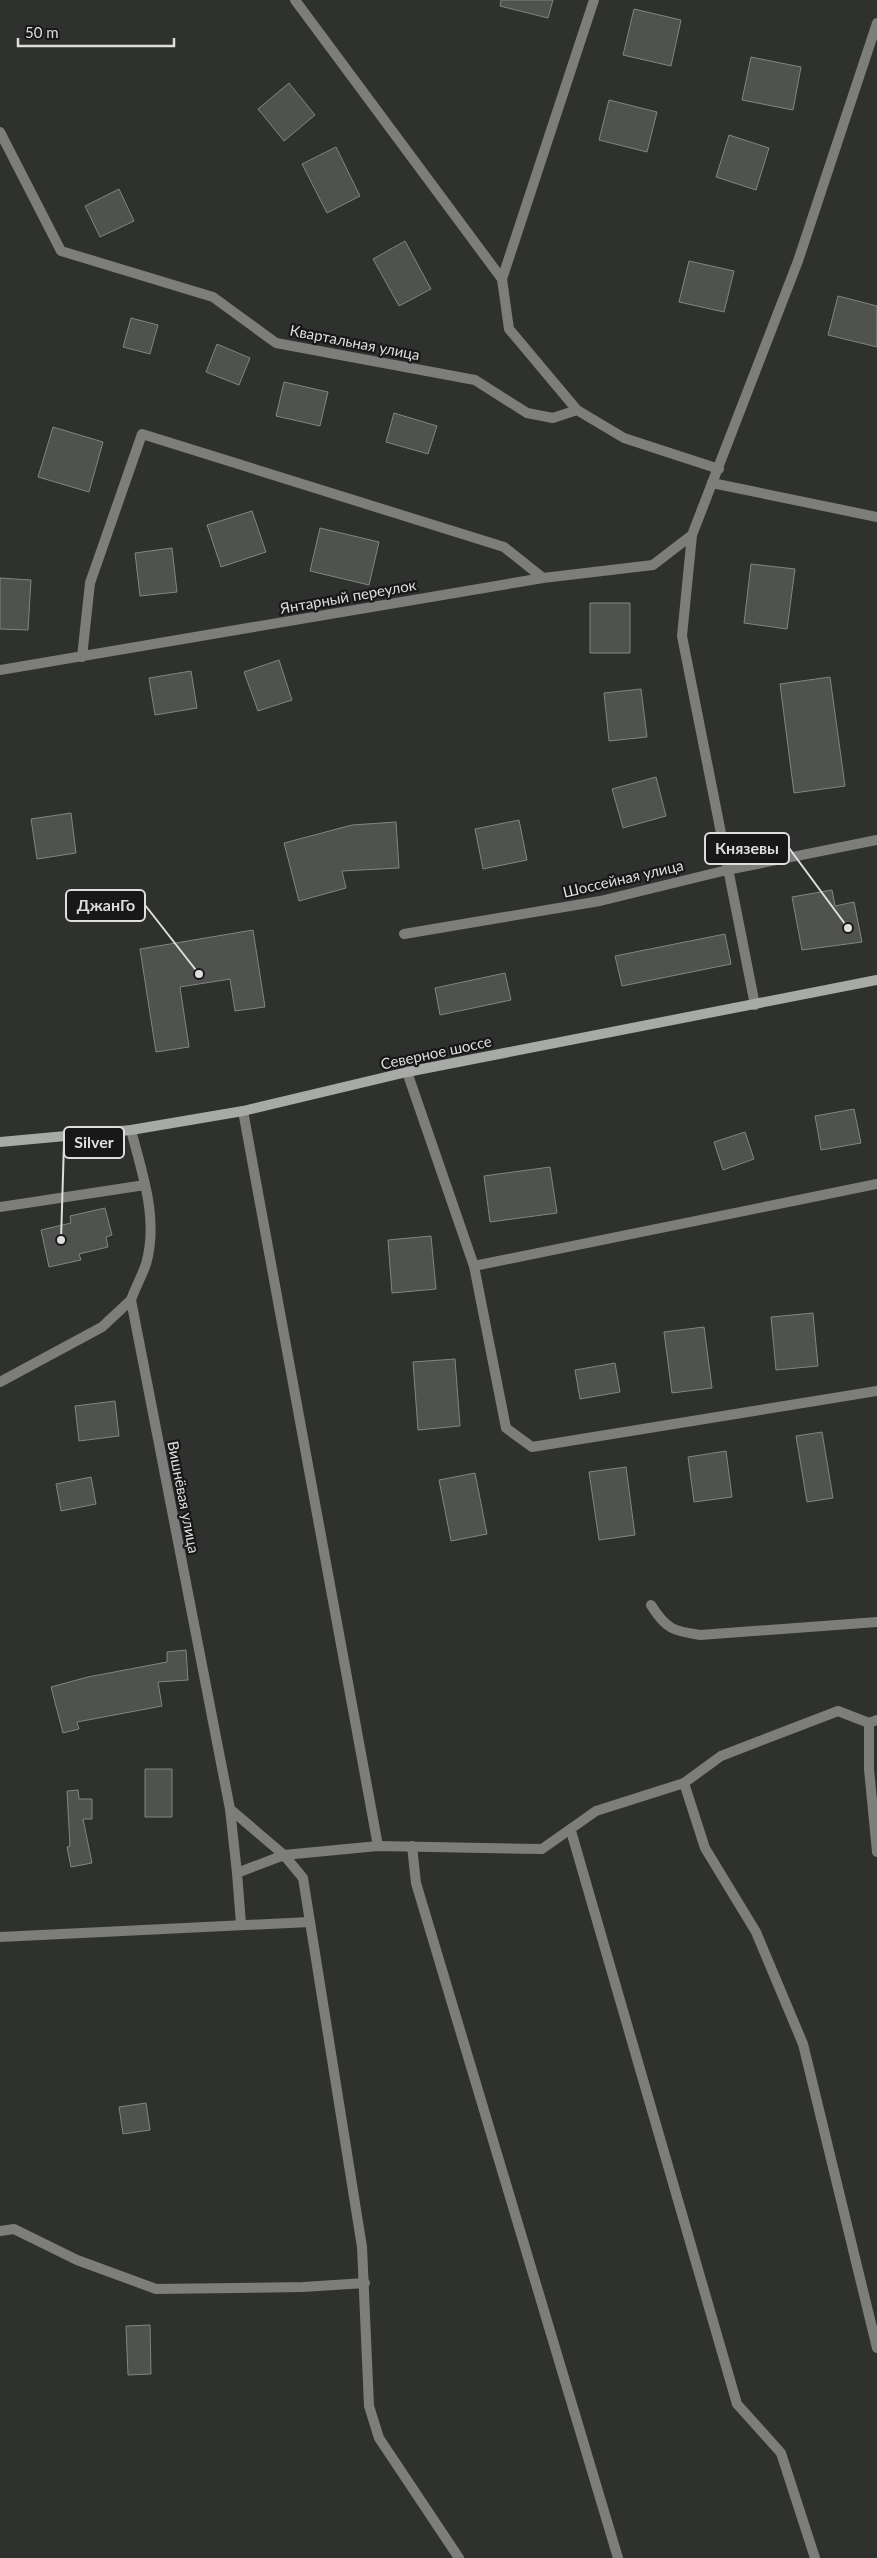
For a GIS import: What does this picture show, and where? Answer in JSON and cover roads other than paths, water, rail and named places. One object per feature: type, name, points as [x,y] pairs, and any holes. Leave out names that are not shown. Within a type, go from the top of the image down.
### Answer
[{"type":"main road","name":"Северное шоссе","points":[[0,1142],[131,1130],[243,1111],[407,1072],[877,980]]},
{"type":"street","points":[[295,0],[502,280]]},
{"type":"street","points":[[594,0],[502,280],[509,329],[577,410],[624,438],[719,469]]},
{"type":"street","points":[[755,1005],[682,636],[692,535],[798,261],[877,23]]},
{"type":"street","name":"Квартальная улица","points":[[0,132],[61,251],[213,297],[276,343],[475,380],[527,413],[553,418],[577,410]]},
{"type":"street","points":[[82,656],[90,583],[142,434],[504,547],[543,578]]},
{"type":"street","points":[[712,484],[877,517]]},
{"type":"street","name":"Янтарный переулок","points":[[0,670],[543,578],[654,565],[692,535]]},
{"type":"street","name":"Шоссейная улица","points":[[404,934],[600,901],[727,870],[877,840]]},
{"type":"street","points":[[407,1072],[474,1266],[506,1428],[532,1447],[877,1391]]},
{"type":"street","points":[[243,1111],[378,1846]]},
{"type":"street","points":[[0,1382],[102,1327],[130,1300],[146,1264],[152,1225],[145,1185],[131,1130]]},
{"type":"street","points":[[474,1266],[877,1184]]},
{"type":"street","points":[[0,1207],[145,1185]]},
{"type":"street","name":"Вишнёвая улица","points":[[130,1300],[230,1809],[241,1924]]},
{"type":"street","points":[[651,1605],[661,1622],[674,1631],[700,1635],[877,1622]]},
{"type":"street","points":[[237,1873],[284,1855],[378,1846],[542,1849],[596,1811],[684,1784],[721,1756],[838,1711],[873,1722],[869,1769],[877,1852]]},
{"type":"street","points":[[684,1784],[705,1848],[756,1932],[803,2044],[877,2348]]},
{"type":"street","points":[[230,1809],[284,1855],[303,1878],[362,2247],[369,2406],[379,2438],[459,2558]]},
{"type":"street","points":[[570,1831],[737,2404],[781,2453],[815,2558]]},
{"type":"street","points":[[412,1846],[416,1883],[618,2558]]},
{"type":"street","points":[[0,1936],[310,1922]]},
{"type":"street","points":[[0,2231],[14,2229],[77,2260],[156,2289],[303,2287],[365,2283]]},
{"type":"place","name":"Князевы","points":[[848,928]]},
{"type":"place","name":"ДжанГо","points":[[199,974]]},
{"type":"place","name":"Silver","points":[[61,1240]]}]
